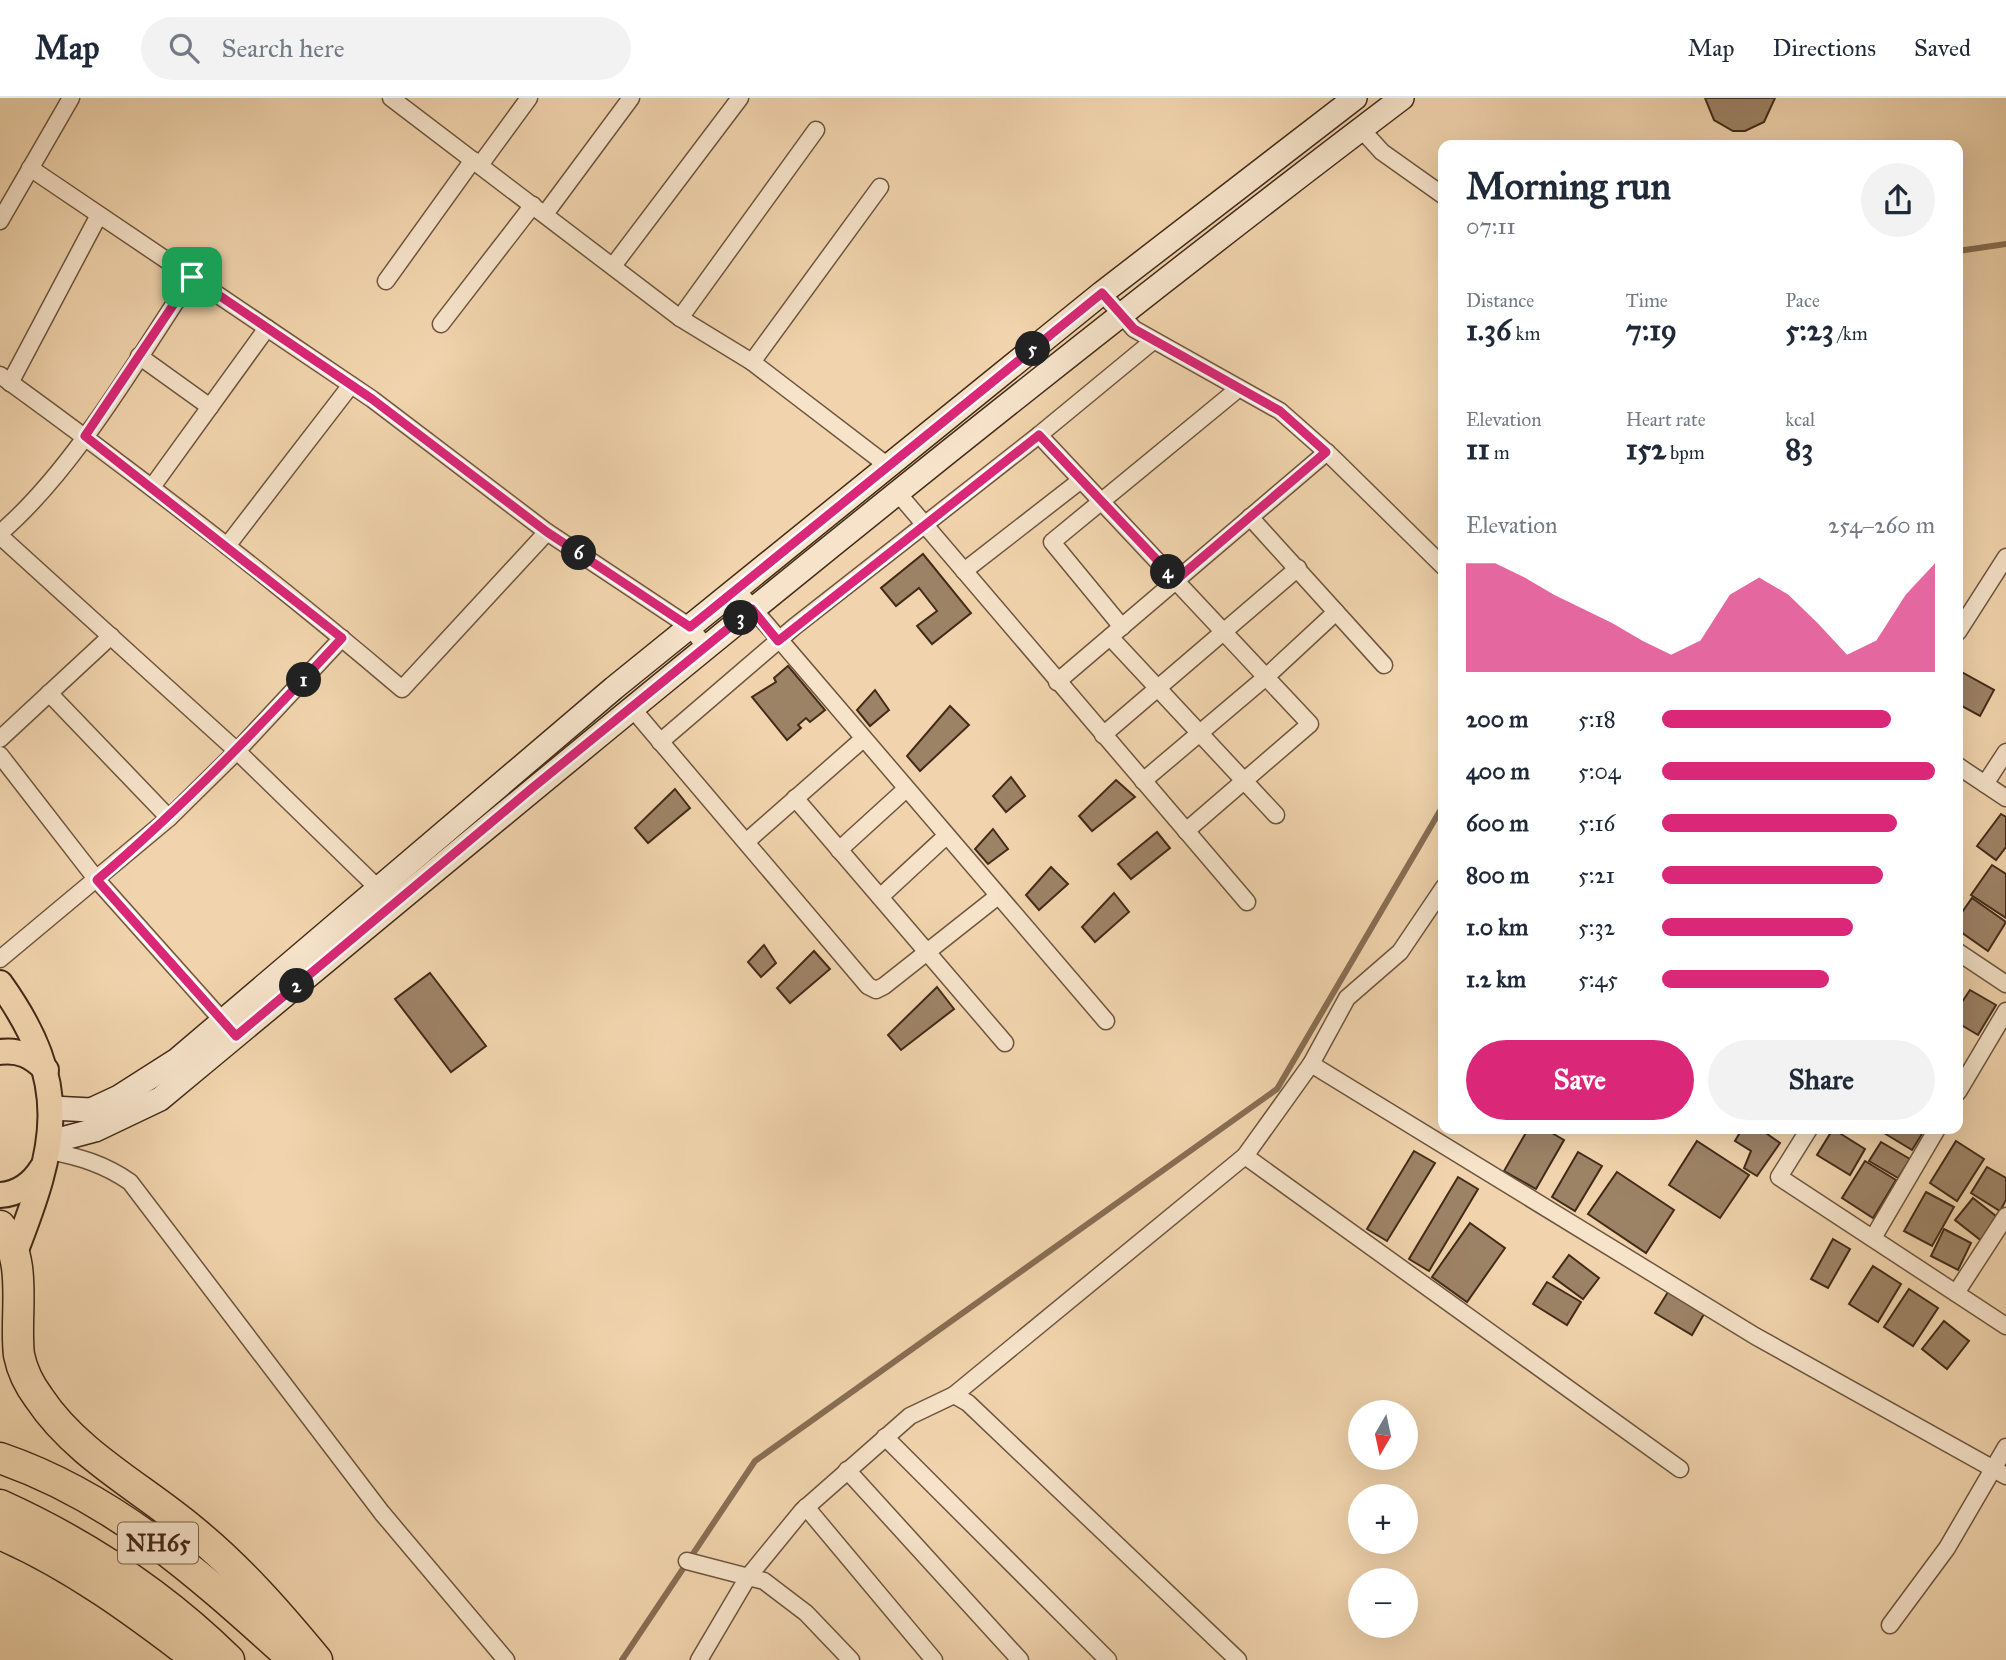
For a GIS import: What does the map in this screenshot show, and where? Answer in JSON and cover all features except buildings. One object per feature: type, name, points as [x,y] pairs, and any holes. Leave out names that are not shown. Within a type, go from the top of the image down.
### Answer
[{"type":"highway","points":[[0,1226],[8,1236],[14,1255],[20,1358],[41,1401],[63,1427],[98,1458],[194,1531],[228,1562],[317,1660]]},
{"type":"highway","points":[[0,1285],[14,1255]]},
{"type":"highway","name":"NH65","points":[[0,1458],[79,1492],[130,1523],[188,1566],[294,1660]]},
{"type":"highway","name":"NH65","points":[[0,1505],[67,1538],[148,1588],[229,1660]]},
{"type":"highway","points":[[0,1534],[56,1563],[120,1602],[198,1660]]},
{"type":"main road","points":[[0,983],[26,1024],[46,1070],[52,1108],[49,1146],[14,1255]]},
{"type":"main road","points":[[0,1052],[20,1052],[35,1058],[46,1070]]},
{"type":"main road","points":[[0,1195],[17,1192],[29,1185],[38,1175],[49,1146]]},
{"type":"street","points":[[0,220],[71,98]]},
{"type":"street","points":[[391,98],[680,318],[752,362],[888,466]]},
{"type":"street","points":[[386,281],[528,98]]},
{"type":"street","points":[[441,324],[631,98]]},
{"type":"street","points":[[613,265],[740,98]]},
{"type":"street","points":[[49,1146],[96,1130],[160,1099],[229,1028],[377,887],[690,627],[1102,293],[1355,98]]},
{"type":"street","points":[[52,1108],[91,1110],[119,1097],[229,1028],[394,906],[631,707],[896,491],[1118,314],[1402,98]]},
{"type":"street","points":[[1361,129],[1382,152],[1438,191]]},
{"type":"street","points":[[680,318],[816,130]]},
{"type":"street","points":[[30,168],[351,385],[547,532],[690,627],[705,646]]},
{"type":"street","points":[[752,362],[880,187]]},
{"type":"street","points":[[99,215],[5,379],[152,486],[402,689],[547,532]]},
{"type":"street","points":[[192,277],[85,436],[20,516],[0,535],[237,751],[394,906]]},
{"type":"street","points":[[1102,293],[1118,314],[1153,341],[1280,411],[1438,561]]},
{"type":"street","points":[[152,486],[267,328]]},
{"type":"street","points":[[660,742],[778,641],[1039,435],[1153,341]]},
{"type":"street","points":[[139,356],[210,407]]},
{"type":"street","points":[[227,546],[351,385]]},
{"type":"street","points":[[1238,389],[1052,542],[1158,688],[1276,816]]},
{"type":"street","points":[[1039,435],[1310,724],[1186,831]]},
{"type":"street","points":[[1057,682],[1326,452]]},
{"type":"street","points":[[964,571],[1081,480]]},
{"type":"street","points":[[896,491],[1247,902]]},
{"type":"street","points":[[1250,517],[1384,664]]},
{"type":"street","points":[[1963,624],[2006,558]]},
{"type":"street","points":[[1103,735],[1298,568]]},
{"type":"street","points":[[737,590],[1105,1021]]},
{"type":"street","points":[[1143,780],[1266,677],[1336,612]]},
{"type":"street","points":[[0,739],[110,636]]},
{"type":"street","points":[[0,959],[169,818],[237,751],[342,638]]},
{"type":"street","points":[[49,694],[169,818]]},
{"type":"street","points":[[631,707],[868,986],[876,990],[884,986],[998,896]]},
{"type":"street","points":[[746,842],[863,739]]},
{"type":"street","points":[[1985,784],[2006,752]]},
{"type":"street","points":[[0,755],[97,880],[229,1028]]},
{"type":"street","points":[[1963,769],[2006,798]]},
{"type":"street","points":[[839,850],[906,789]]},
{"type":"street","points":[[795,798],[1005,1043]]},
{"type":"street","points":[[880,897],[946,836]]},
{"type":"street","points":[[699,1660],[748,1577],[806,1507],[910,1416],[954,1395],[1245,1156],[1311,1064],[1347,999],[1399,952],[1438,896]]},
{"type":"street","points":[[1963,955],[2006,984]]},
{"type":"street","points":[[1963,1084],[2006,1011]]},
{"type":"street","points":[[1311,1064],[1755,1336],[2000,1473]]},
{"type":"street","points":[[1806,1134],[1779,1177],[2006,1326]]},
{"type":"street","points":[[1873,1238],[1934,1134]]},
{"type":"street","points":[[49,1146],[109,1168],[130,1182],[382,1513],[506,1660]]},
{"type":"street","points":[[1245,1156],[1680,1469]]},
{"type":"street","points":[[1956,1293],[2006,1216]]},
{"type":"street","points":[[954,1395],[968,1403],[1238,1660]]},
{"type":"street","points":[[885,1437],[1108,1660]]},
{"type":"street","points":[[1890,1625],[2000,1473],[2006,1447]]},
{"type":"street","points":[[847,1470],[1020,1660]]},
{"type":"street","points":[[806,1507],[934,1660]]},
{"type":"street","points":[[687,1562],[764,1581],[806,1613],[851,1660]]},
{"type":"waterway","points":[[1963,250],[2006,244]]},
{"type":"waterway","points":[[622,1660],[755,1461],[1277,1089],[1438,814]]},
{"type":"route","points":[[192,277],[372,399],[547,532],[690,627],[1102,293],[1134,329],[1280,411],[1326,452],[1176,580],[1039,435],[778,641],[752,609],[531,789],[236,1036],[97,880],[169,818],[237,751],[342,638],[85,436],[192,277]]}]
